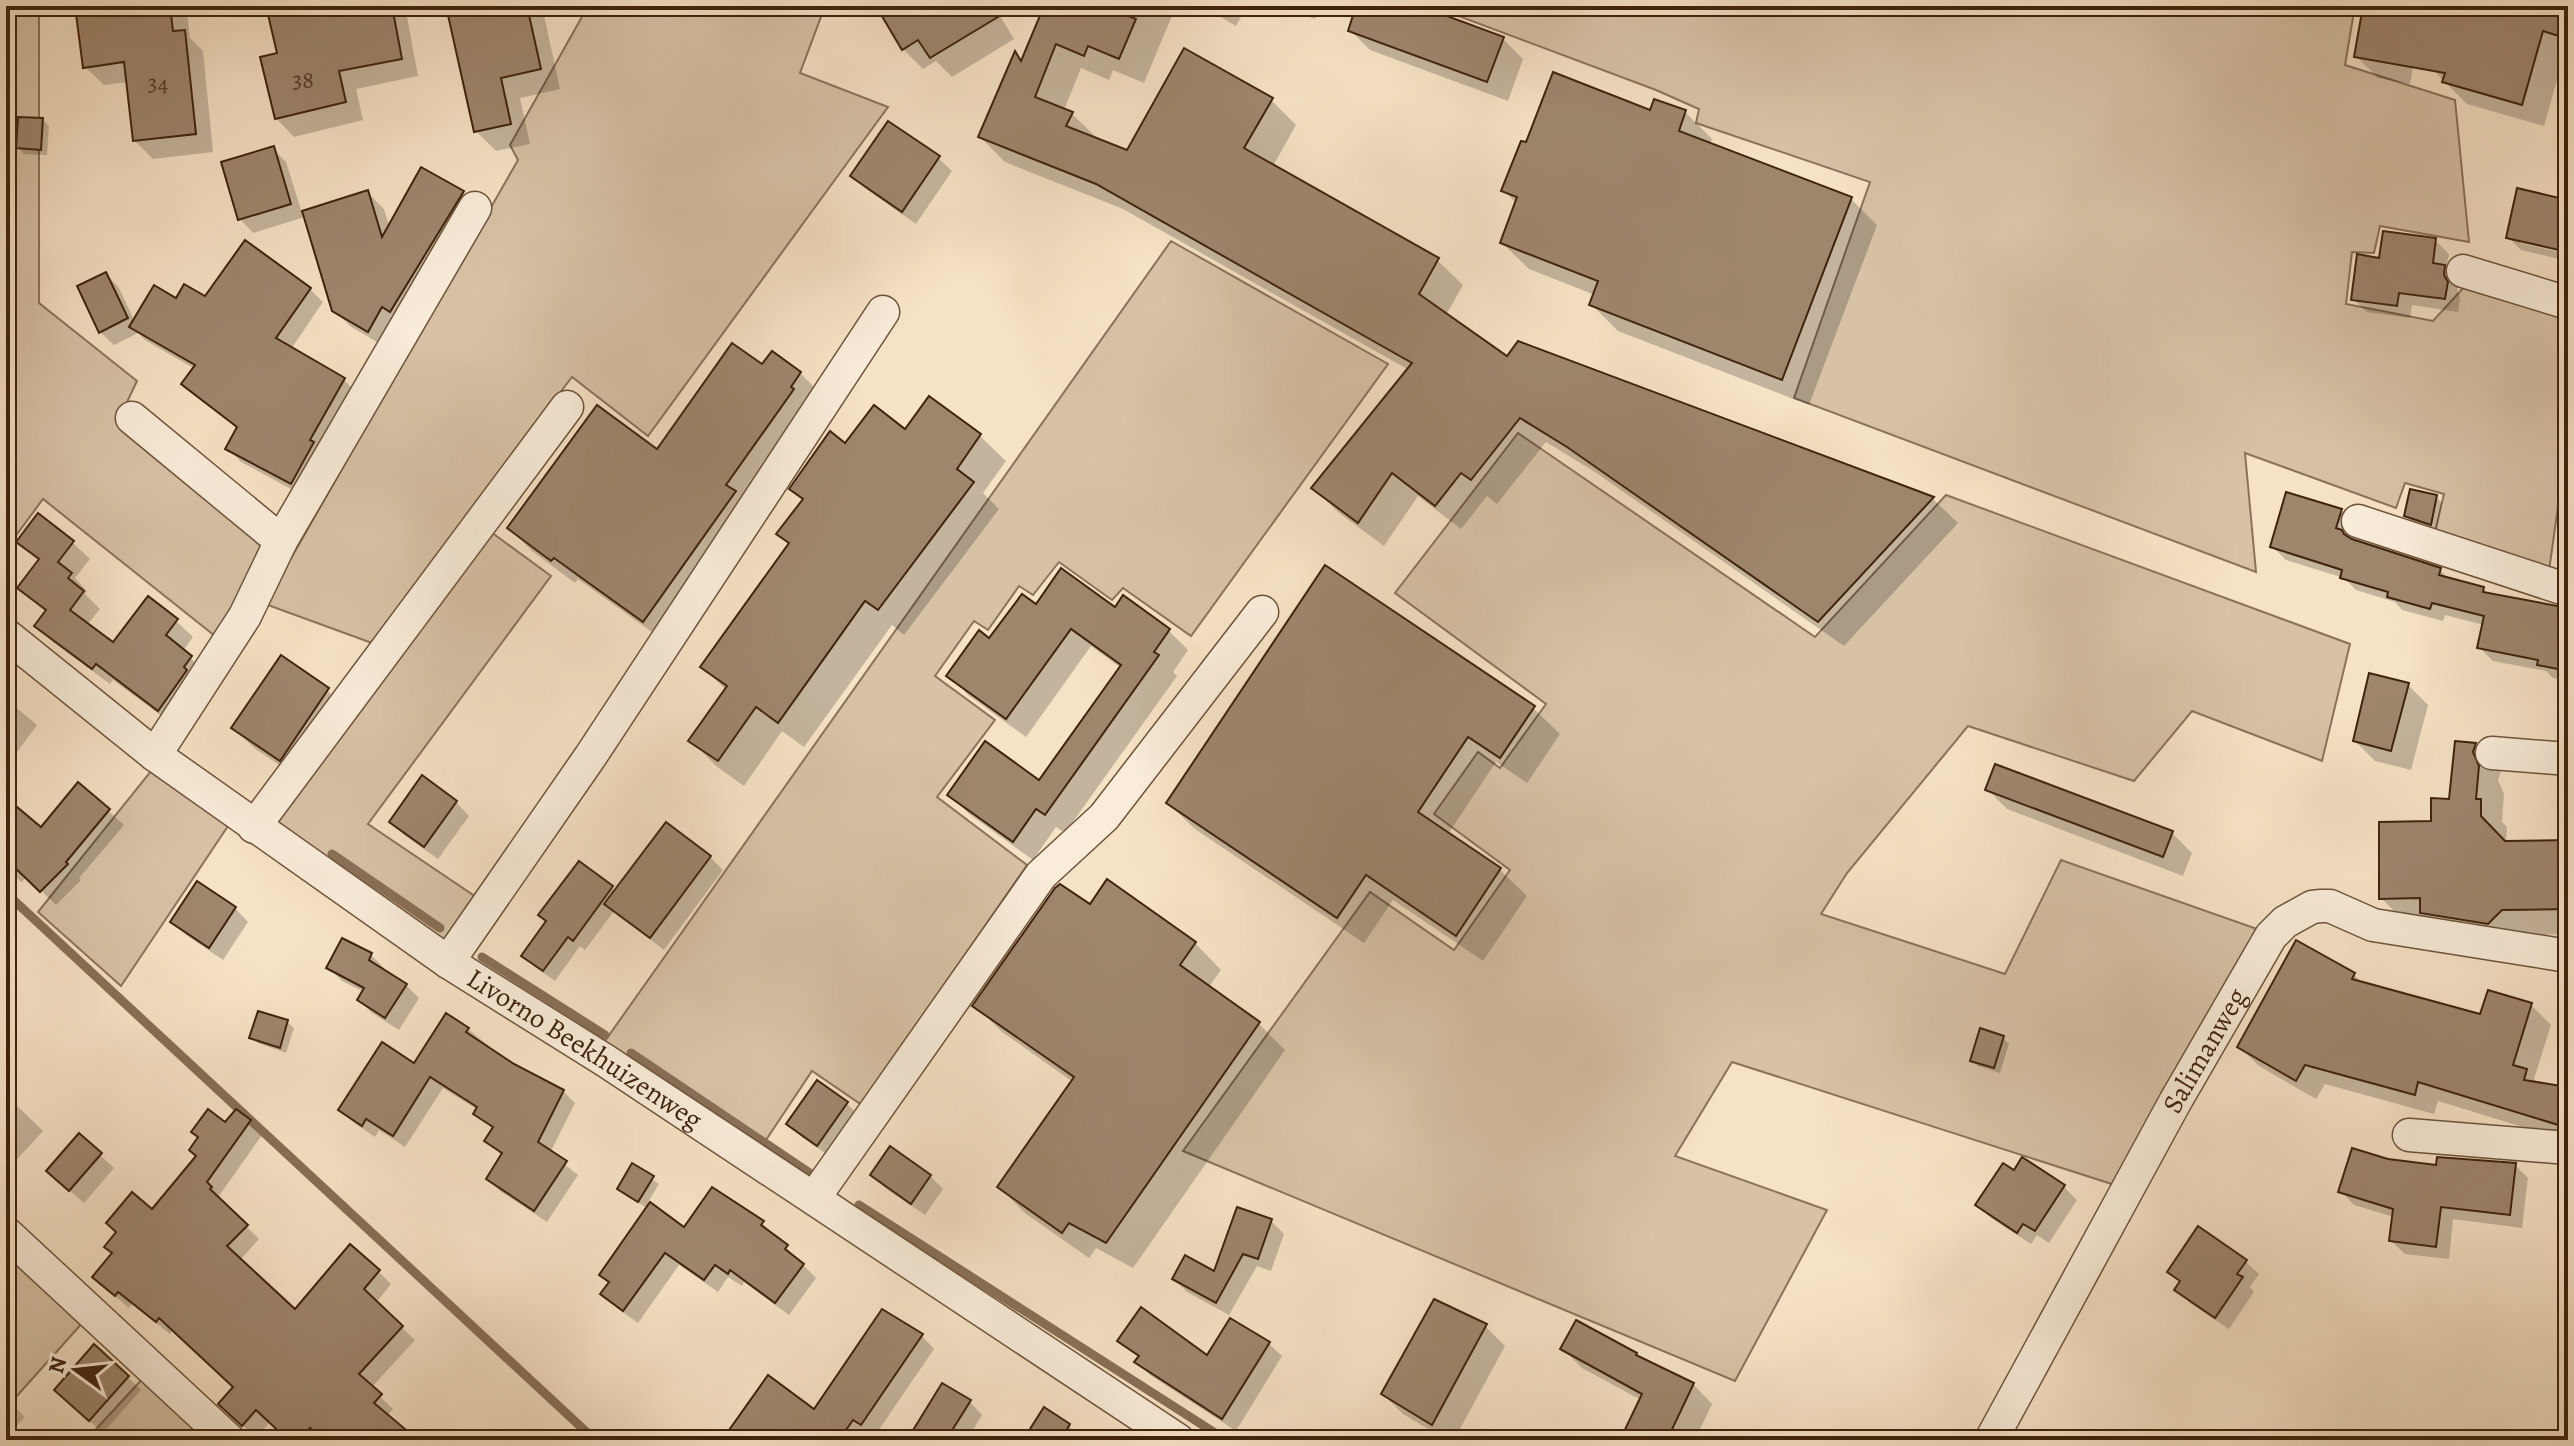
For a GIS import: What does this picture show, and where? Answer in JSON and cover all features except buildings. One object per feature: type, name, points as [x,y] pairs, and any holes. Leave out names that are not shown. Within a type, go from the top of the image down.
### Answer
[{"type":"street","points":[[155,755],[245,616],[281,541],[475,208]]},
{"type":"street","points":[[2463,271],[2568,303]]},
{"type":"street","points":[[448,962],[590,757],[883,312]]},
{"type":"street","points":[[254,827],[567,407]]},
{"type":"street","points":[[132,418],[281,541]]},
{"type":"street","points":[[2358,521],[2568,590]]},
{"type":"street","points":[[814,1198],[1041,875],[1104,817],[1262,612]]},
{"type":"street","name":"Livorno Beekhuizenweg","points":[[6,635],[155,755],[448,962],[606,1061],[1178,1440]]},
{"type":"street","points":[[2492,753],[2568,759]]},
{"type":"street","name":"Salimanweg","points":[[1991,1440],[2175,1102],[2271,936],[2285,922],[2312,907],[2330,906],[2373,925],[2568,956]]},
{"type":"street","points":[[2409,1135],[2568,1148]]},
{"type":"street","points":[[6,1233],[229,1440]]},
{"type":"shaded area","points":[[6,6],[39,6],[39,303],[137,381],[117,423],[269,544],[215,636],[43,499],[6,549]]},
{"type":"shaded area","points":[[588,6],[825,6],[800,73],[888,107],[648,436],[572,377],[372,643],[265,604],[518,160],[510,145]]},
{"type":"shaded area","points":[[1432,6],[2355,6],[2345,65],[2455,100],[2469,242],[2380,226],[2374,253],[2352,252],[2346,304],[2433,321],[2466,285],[2568,316],[2568,487],[2561,485],[2549,571],[2434,536],[2444,494],[2405,483],[2396,508],[2245,453],[2256,572],[1794,398],[1870,182],[1696,123],[1699,109]]},
{"type":"shaded area","points":[[1171,241],[1388,364],[1191,636],[1123,588],[1112,600],[1059,562],[1033,595],[1019,586],[988,630],[974,621],[935,676],[995,720],[937,797],[1027,865],[862,1105],[812,1071],[758,1152],[600,1048]]},
{"type":"shaded area","points":[[1518,433],[1815,637],[1946,495],[2350,644],[2322,761],[2192,711],[2134,781],[1968,726],[1847,873],[1821,914],[2005,974],[2061,860],[2260,930],[2118,1186],[1732,1062],[1675,1156],[1827,1210],[1735,1381],[1183,1151],[1370,892],[1454,950],[1510,870],[1434,814],[1478,752],[1500,768],[1546,704],[1395,593]]},
{"type":"shaded area","points":[[491,532],[551,576],[368,824],[479,899],[447,939],[434,937],[266,823]]},
{"type":"shaded area","points":[[151,771],[230,823],[121,986],[38,912]]},
{"type":"shaded area","points":[[6,1249],[85,1320],[16,1397],[6,1387]]},
{"type":"shaded area","points":[[146,1375],[208,1440],[86,1440]]},
{"type":"waterway","points":[[332,854],[440,928]]},
{"type":"waterway","points":[[6,893],[595,1440]]},
{"type":"waterway","points":[[482,957],[605,1035]]},
{"type":"waterway","points":[[631,1053],[817,1178]]},
{"type":"waterway","points":[[859,1205],[1226,1440]]}]
